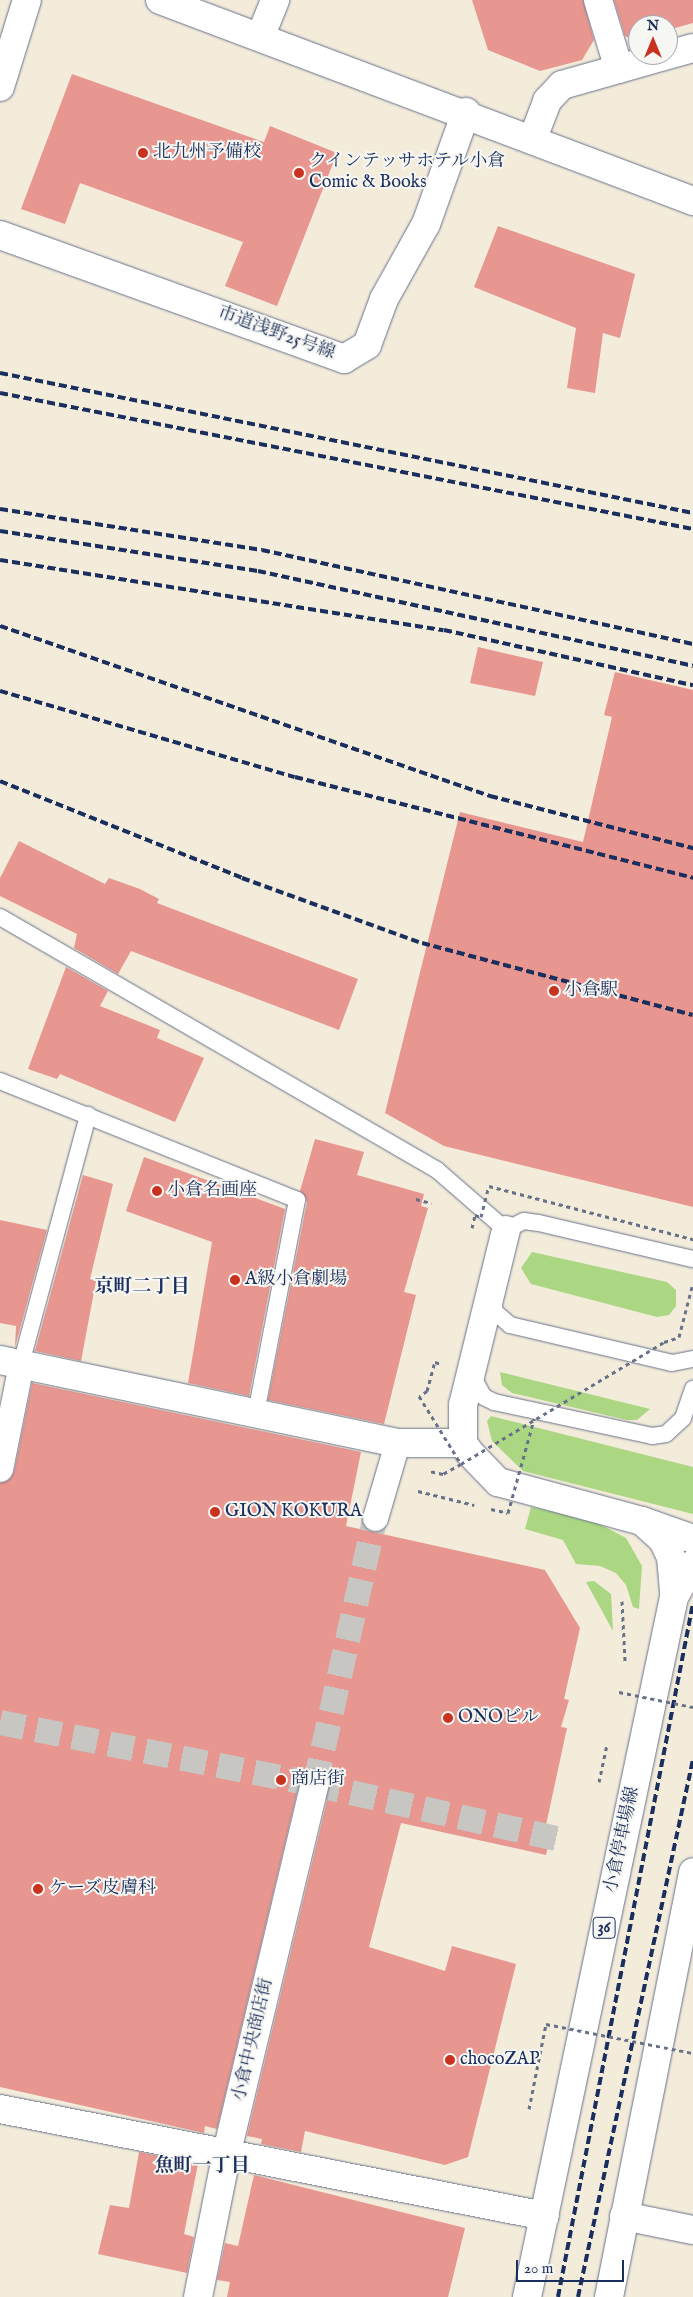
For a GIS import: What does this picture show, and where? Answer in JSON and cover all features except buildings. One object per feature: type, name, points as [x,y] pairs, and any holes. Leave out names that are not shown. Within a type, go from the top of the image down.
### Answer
[{"type":"street","points":[[0,87],[27,0]]},
{"type":"street","points":[[160,0],[261,35],[466,112],[693,201]]},
{"type":"street","points":[[261,35],[275,0]]},
{"type":"street","points":[[598,0],[619,69]]},
{"type":"street","points":[[533,138],[552,92],[562,85],[693,48]]},
{"type":"street","name":"市道浅野25号線","points":[[0,235],[344,358],[367,345],[384,299],[426,224],[466,112]]},
{"type":"street","points":[[462,1453],[463,1405],[506,1230]]},
{"type":"street","points":[[0,1468],[11,1362],[397,1443],[462,1453],[498,1482],[642,1521],[693,1539]]},
{"type":"street","points":[[375,1518],[397,1443]]},
{"type":"street","points":[[642,1521],[663,1540],[670,1557],[674,1597]]},
{"type":"street","name":"小倉停車場線","points":[[527,2297],[674,1597],[693,1564]]},
{"type":"street","name":"小倉中央商店街","points":[[198,2297],[227,2152],[316,1784]]},
{"type":"street","points":[[609,2297],[693,1872]]},
{"type":"street","points":[[0,2109],[227,2152],[545,2216]]},
{"type":"street","points":[[624,2216],[693,2230]]},
{"type":"lane","points":[[0,917],[437,1170],[506,1230],[524,1221],[539,1222],[693,1259]]},
{"type":"lane","points":[[0,1082],[88,1115],[297,1200],[256,1412]]},
{"type":"lane","points":[[11,1362],[88,1115]]},
{"type":"lane","points":[[491,1290],[495,1312],[510,1325],[672,1363],[693,1359]]},
{"type":"lane","points":[[471,1374],[484,1397],[494,1402],[652,1436],[666,1434],[684,1418],[693,1390]]},
{"type":"path","points":[[472,1228],[475,1215],[481,1217],[489,1186],[693,1239]]},
{"type":"path","points":[[429,1471],[443,1474],[462,1453],[534,1418],[679,1338],[693,1283]]},
{"type":"path","points":[[427,1391],[419,1396],[462,1453]]},
{"type":"path","points":[[418,1491],[508,1514],[534,1418]]},
{"type":"path","points":[[622,1602],[624,1671]]},
{"type":"path","points":[[619,1692],[693,1707]]},
{"type":"path","points":[[599,1782],[609,1737]]},
{"type":"path","points":[[529,2109],[546,2024],[693,2053]]},
{"type":"green space","points":[[532,1252],[667,1282],[676,1290],[676,1306],[669,1315],[657,1317],[531,1284],[521,1268]]},
{"type":"green space","points":[[500,1372],[650,1409],[637,1420],[627,1420],[512,1393],[502,1385]]},
{"type":"green space","points":[[491,1416],[693,1467],[693,1514],[523,1471],[492,1441],[487,1421]]},
{"type":"green space","points":[[531,1507],[594,1521],[626,1538],[642,1566],[639,1609],[633,1607],[626,1585],[616,1573],[600,1566],[576,1564],[563,1540],[525,1529]]},
{"type":"green space","points":[[594,1581],[611,1594],[613,1631],[586,1582]]},
{"type":"tunnel","points":[[315,1784],[375,1518]]},
{"type":"tunnel","points":[[0,1722],[315,1784],[561,1839]]},
{"type":"railway","points":[[0,373],[693,513]]},
{"type":"railway","points":[[0,393],[693,529]]},
{"type":"railway","points":[[0,509],[262,550],[693,644]]},
{"type":"railway","points":[[0,531],[258,571],[693,666]]},
{"type":"railway","points":[[0,560],[444,630],[693,685]]},
{"type":"railway","points":[[0,626],[490,796],[693,848]]},
{"type":"railway","points":[[0,691],[295,777],[693,878]]},
{"type":"railway","points":[[0,781],[242,878],[422,943],[693,1015]]},
{"type":"railway","points":[[558,2297],[693,1603]]},
{"type":"railway","points":[[578,2297],[693,1759]]},
{"type":"place","name":"北九州予備校","points":[[143,153]]},
{"type":"place","name":"クインテッサホテル小倉 Comic & Books","points":[[299,173]]},
{"type":"place","name":"小倉駅","points":[[554,991]]},
{"type":"place","name":"小倉名画座","points":[[157,1191]]},
{"type":"place","name":"A級小倉劇場","points":[[235,1280]]},
{"type":"place","name":"GION KOKURA","points":[[215,1512]]},
{"type":"place","name":"ONOビル","points":[[448,1718]]},
{"type":"place","name":"商店街","points":[[281,1780]]},
{"type":"place","name":"ケーズ皮膚科","points":[[38,1889]]},
{"type":"place","name":"chocoZAP","points":[[450,2060]]},
{"type":"district","name":"京町二丁目","points":[[142,1288]]},
{"type":"district","name":"魚町一丁目","points":[[202,2167]]}]
